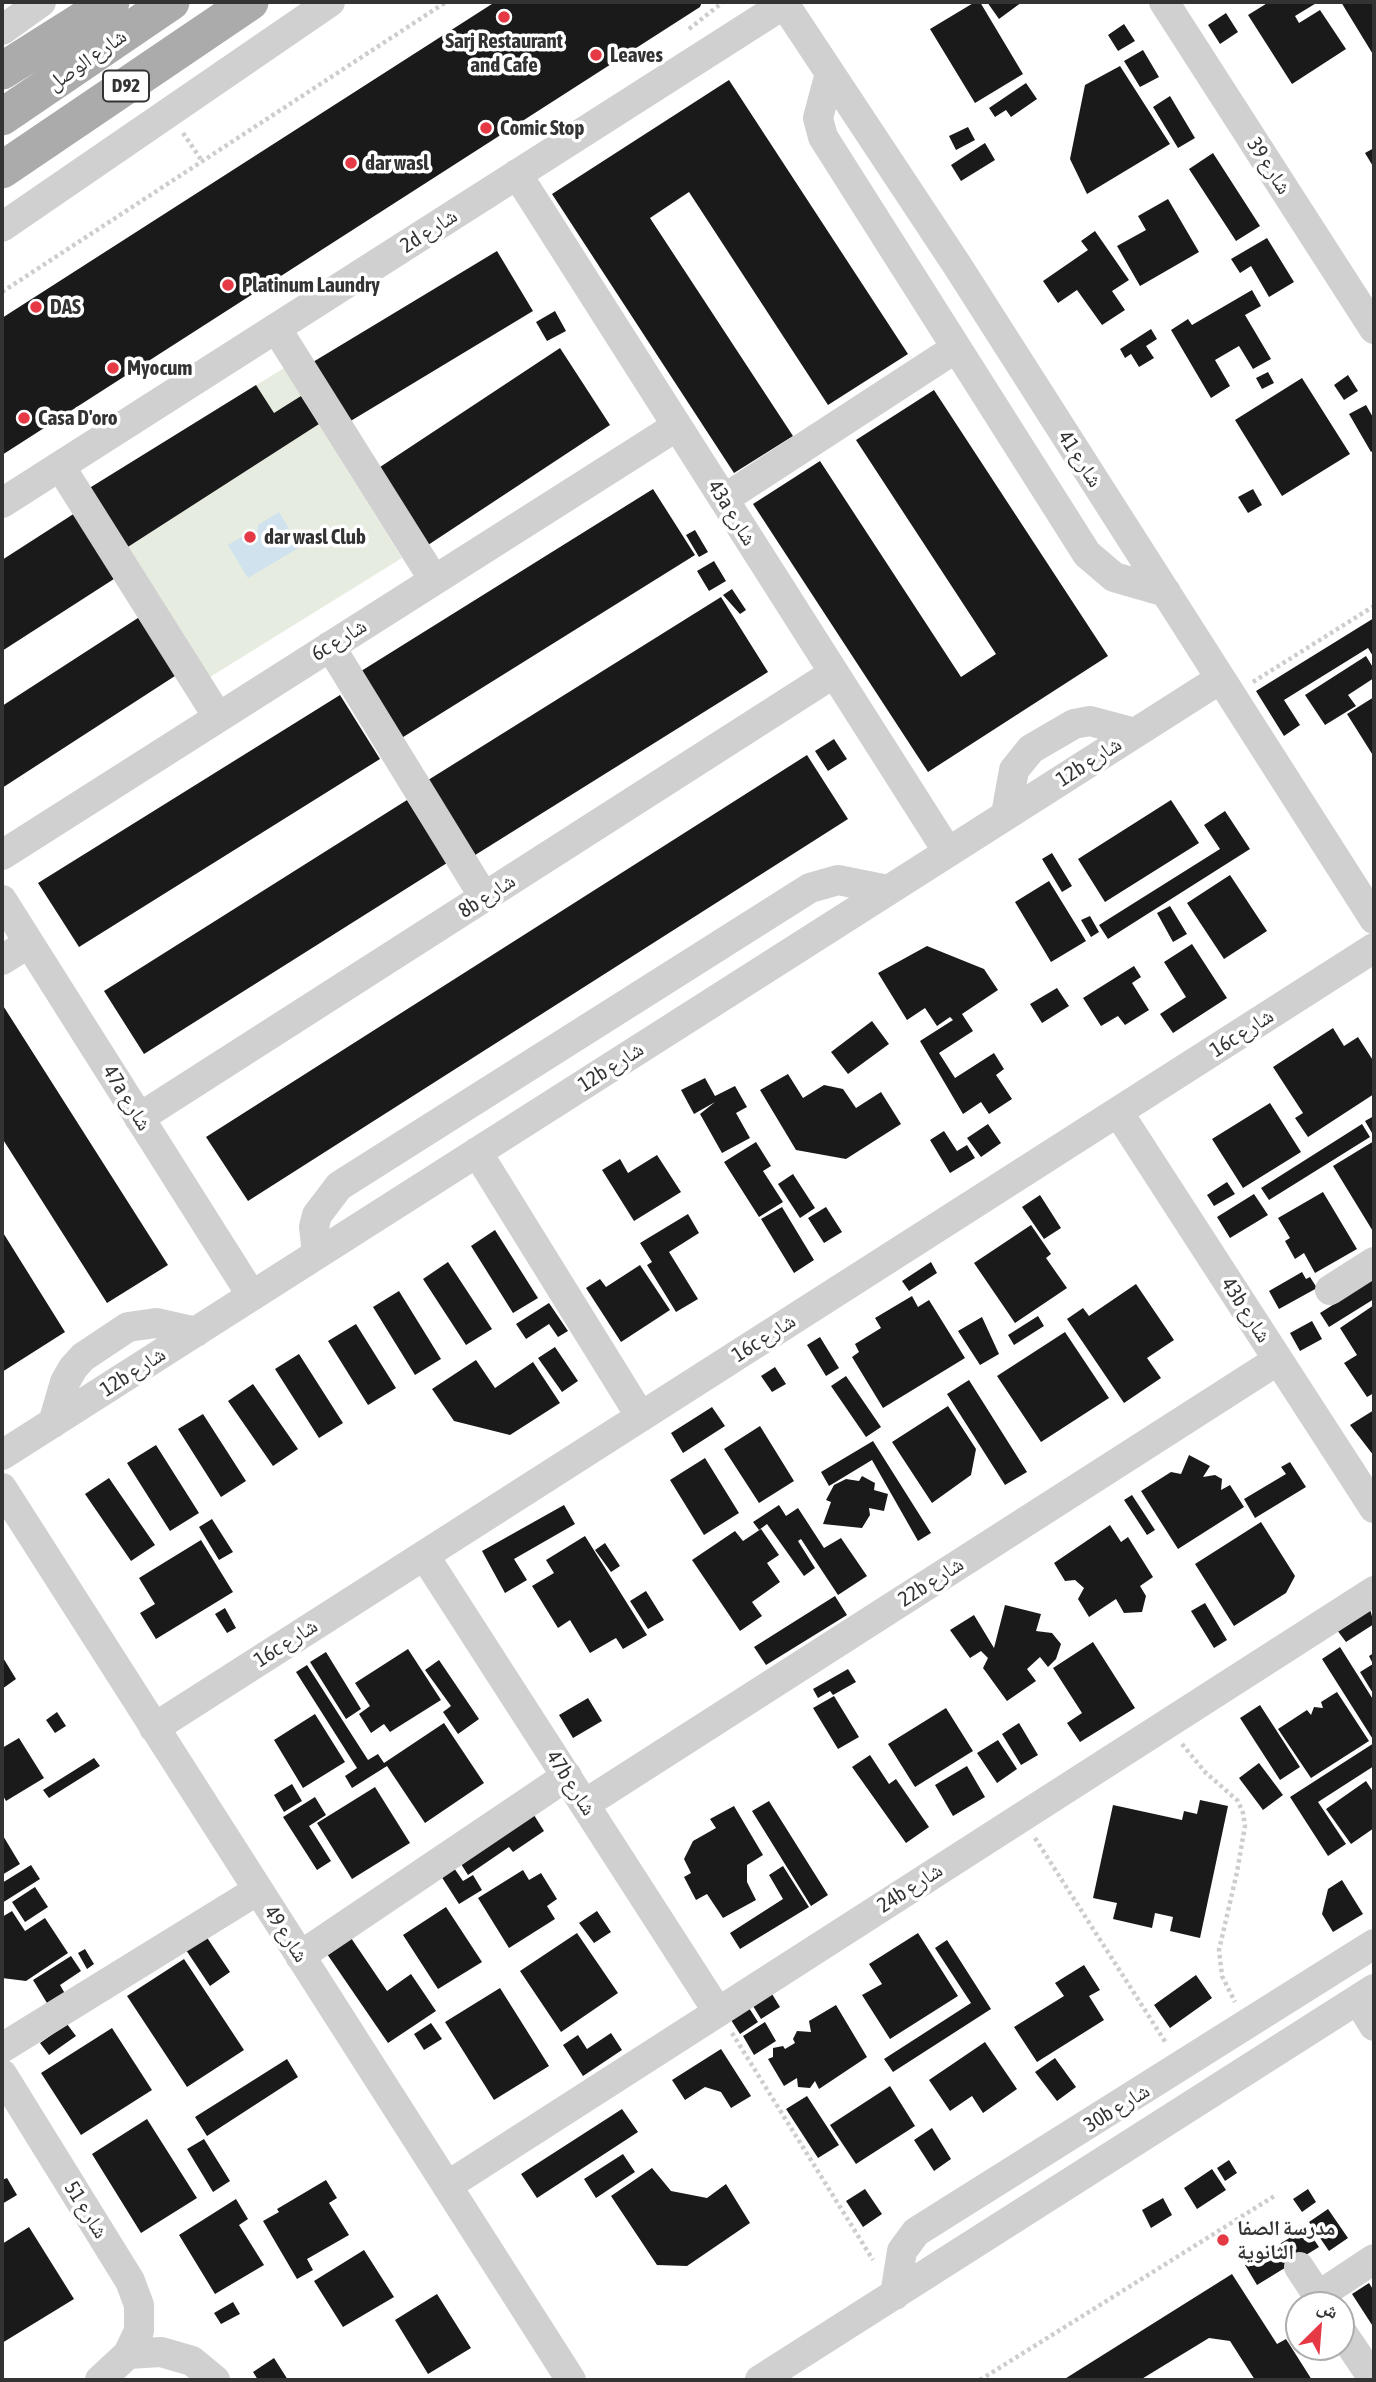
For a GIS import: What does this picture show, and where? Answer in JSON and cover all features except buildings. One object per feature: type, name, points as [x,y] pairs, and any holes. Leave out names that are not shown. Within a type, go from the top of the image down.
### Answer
[{"type":"main road","name":"شارع الوصل","points":[[2,71],[111,2]]},
{"type":"main road","name":"شارع الوصل","points":[[2,117],[171,2]]},
{"type":"main road","name":"شارع الوصل","points":[[2,170],[250,2]]},
{"type":"street","points":[[2,30],[41,2]]},
{"type":"street","points":[[2,227],[330,2]]},
{"type":"street","name":"شارع 39","points":[[1164,2],[1374,329]]},
{"type":"street","name":"شارع 41","points":[[784,3],[1166,592],[1374,919]]},
{"type":"street","name":"2d شارع","points":[[2,503],[784,3]]},
{"type":"street","points":[[830,73],[818,118],[822,137],[1095,563],[1125,581],[1166,592]]},
{"type":"street","name":"43a شارع","points":[[517,174],[947,852]]},
{"type":"street","points":[[276,328],[434,580]]},
{"type":"street","points":[[724,499],[956,348]]},
{"type":"street","name":"6c شارع","points":[[2,855],[677,426]]},
{"type":"street","points":[[60,466],[218,718]]},
{"type":"street","points":[[330,646],[484,897]]},
{"type":"street","name":"8b شارع","points":[[139,1118],[834,673]]},
{"type":"street","name":"12b شارع","points":[[2,1455],[1135,733],[1226,687]]},
{"type":"street","points":[[1006,815],[1014,770],[1031,748],[1074,724],[1090,721],[1135,733]]},
{"type":"street","points":[[317,1254],[314,1227],[317,1215],[339,1186],[810,888],[838,880],[888,890]]},
{"type":"street","name":"47a شارع","points":[[2,900],[252,1296]]},
{"type":"street","points":[[2,960],[29,943]]},
{"type":"street","name":"16c شارع","points":[[154,1728],[1374,948]]},
{"type":"street","name":"43b شارع","points":[[1118,1112],[1374,1508]]},
{"type":"street","points":[[477,1152],[641,1417]]},
{"type":"street","points":[[1331,1290],[1374,1262]]},
{"type":"street","points":[[53,1423],[72,1368],[83,1357],[128,1327],[156,1323],[195,1332]]},
{"type":"street","name":"22b شارع","points":[[585,1804],[1278,1360]]},
{"type":"street","name":"شارع 49","points":[[2,1488],[571,2380]]},
{"type":"street","name":"47b شارع","points":[[424,1555],[718,2012]]},
{"type":"street","name":"24b شارع","points":[[447,2186],[1374,1591]]},
{"type":"street","points":[[300,1956],[567,1776]]},
{"type":"street","points":[[2,2048],[258,1889]]},
{"type":"street","name":"30b شارع","points":[[895,2295],[902,2251],[916,2232],[1374,1944]]},
{"type":"street","points":[[1366,1995],[1374,2026]]},
{"type":"street","name":"30b شارع","points":[[760,2380],[1366,1995]]},
{"type":"street","name":"شارع 51","points":[[2,2074],[130,2281],[139,2305],[139,2331],[128,2354]]},
{"type":"street","points":[[1333,2291],[1374,2259]]},
{"type":"street","points":[[1298,2267],[1315,2291]]},
{"type":"street","points":[[100,2380],[128,2354],[161,2352],[191,2361],[215,2380]]},
{"type":"street","points":[[1355,2352],[1374,2380]]},
{"type":"path","points":[[3,290],[446,2]]},
{"type":"path","points":[[1226,687],[1374,606]]},
{"type":"path","points":[[1170,1722],[1185,1749],[1205,1772],[1238,1801],[1243,1813],[1245,1826],[1219,1963],[1247,2026]]},
{"type":"path","points":[[1022,1816],[1182,2067]]},
{"type":"path","points":[[718,2012],[895,2295]]},
{"type":"path","points":[[980,2380],[1276,2195]]},
{"type":"shaded area","name":"dar wasl Club","points":[[284,368],[402,558],[210,677],[83,492]]},
{"type":"water","points":[[279,512],[300,547],[248,578],[228,545],[247,534],[257,533],[258,525]]},
{"type":"place","name":"Sarj Restaurant and Cafe","points":[[504,17]]},
{"type":"place","name":"Leaves","points":[[596,55]]},
{"type":"place","name":"Comic Stop","points":[[486,128]]},
{"type":"place","name":"dar wasl","points":[[351,163]]},
{"type":"place","name":"Platinum Laundry","points":[[228,285]]},
{"type":"place","name":"DAS","points":[[36,307]]},
{"type":"place","name":"Myocum","points":[[113,368]]},
{"type":"place","name":"Casa D'oro","points":[[24,418]]},
{"type":"place","name":"dar wasl Club","points":[[250,537]]},
{"type":"place","name":"مدرسة الصفا الثانوية","points":[[1223,2240]]}]
